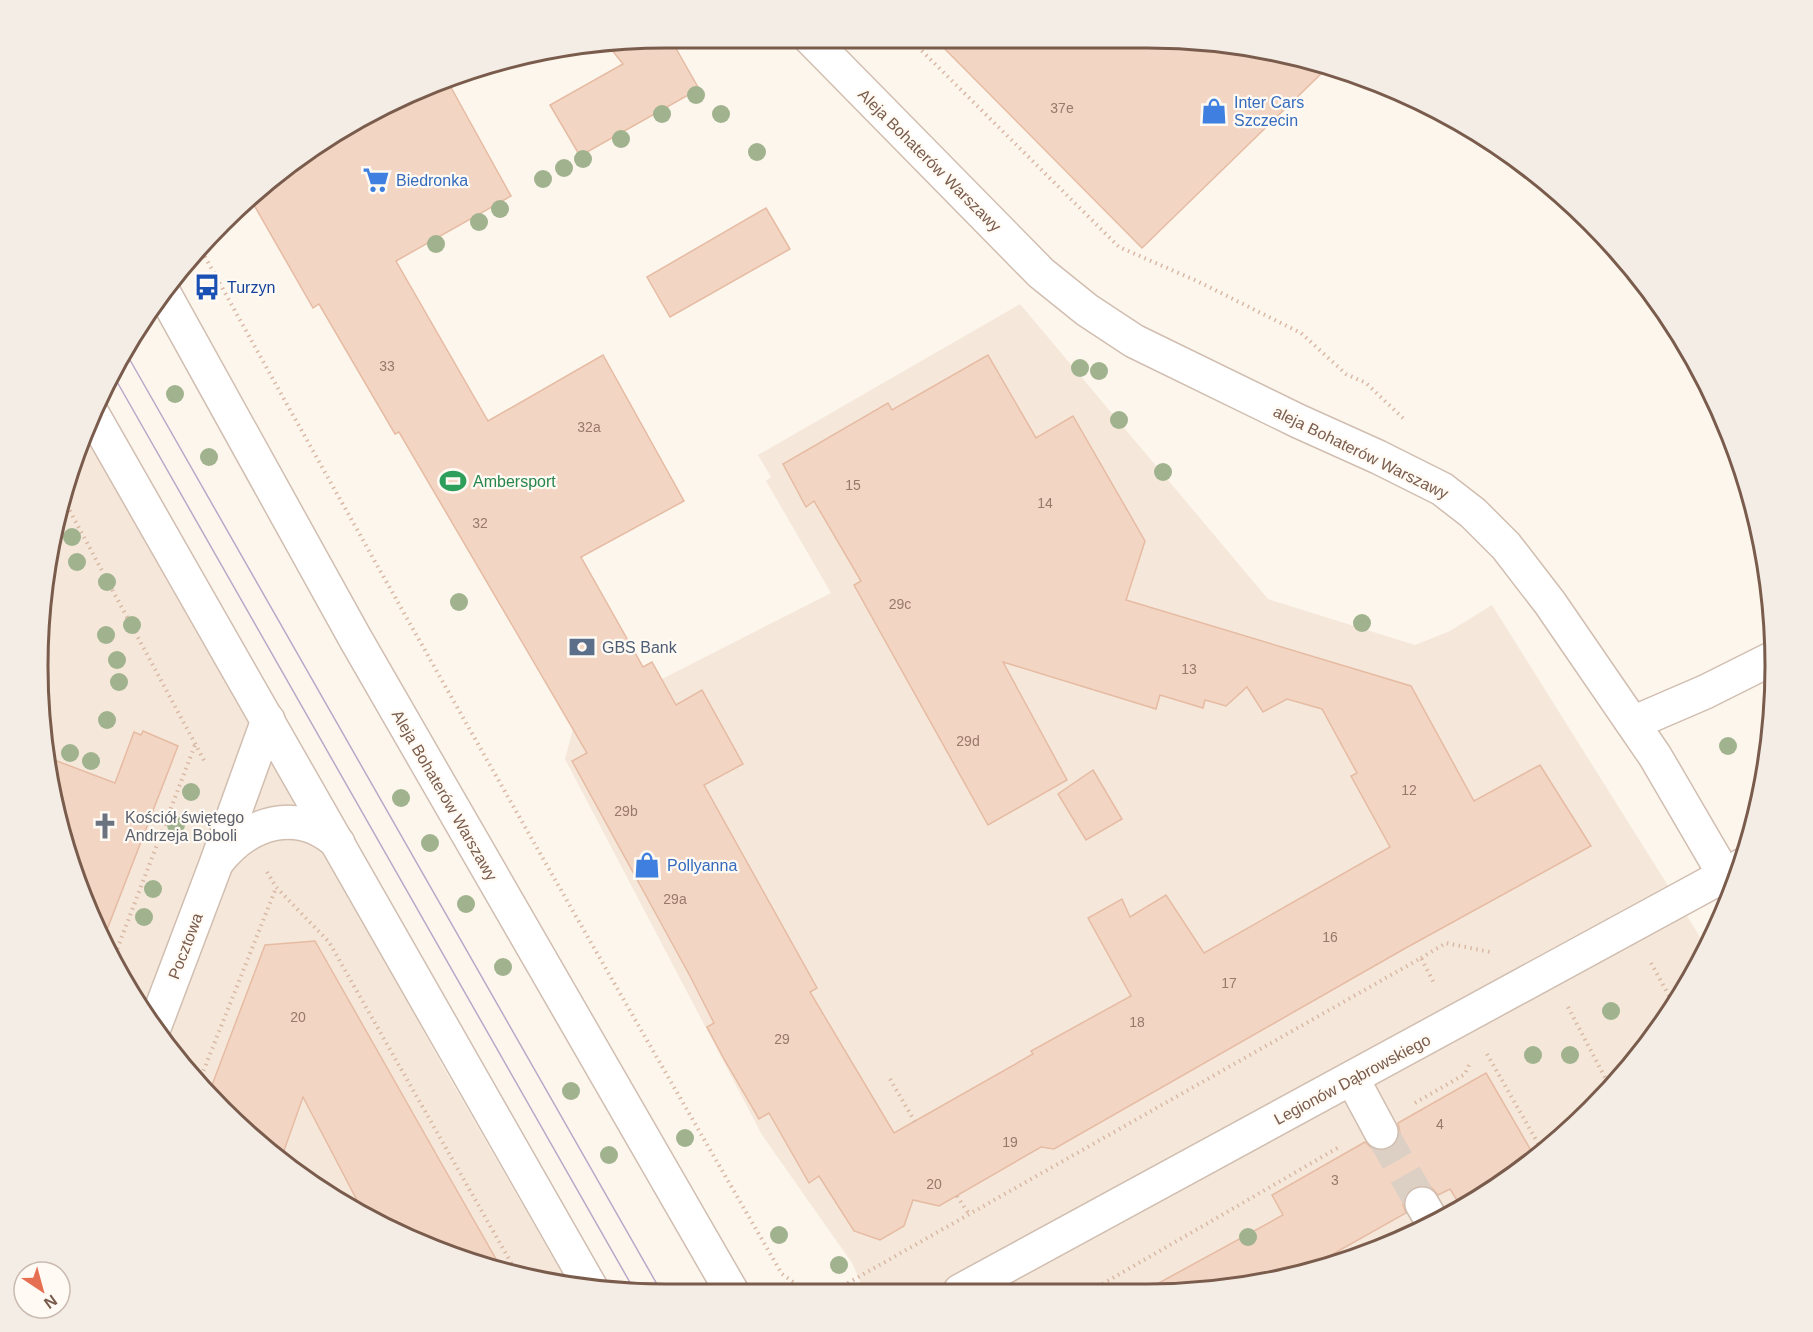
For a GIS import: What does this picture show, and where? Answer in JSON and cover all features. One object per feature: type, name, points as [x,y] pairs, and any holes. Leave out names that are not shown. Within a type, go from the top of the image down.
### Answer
[{"type":"street","name":"Aleja Bohaterów Warszawy","points":[[820,48],[1050,281]]},
{"type":"street","name":"aleja Bohaterów Warszawy","points":[[1050,281],[1087,310],[1134,341],[1298,421],[1378,456],[1442,489],[1460,502],[1491,530],[1521,564],[1731,866]]},
{"type":"street","name":"Aleja Bohaterów Warszawy","points":[[168,301],[355,638],[727,1284]]},
{"type":"street","points":[[98,424],[586,1279]]},
{"type":"street","points":[[1633,723],[1706,692],[1765,662]]},
{"type":"street","name":"Pocztowa","points":[[158,1017],[268,720]]},
{"type":"street","name":"Pocztowa","points":[[216,864],[224,853],[246,836],[262,827],[280,822],[310,825],[328,834],[339,844]]},
{"type":"street","name":"Legionów Dąbrowskiego","points":[[973,1284],[1729,873]]},
{"type":"street","points":[[1352,1078],[1379,1129]]},
{"type":"path","points":[[919,48],[1119,247],[1197,281],[1301,333],[1346,374],[1366,383],[1407,422]]},
{"type":"path","points":[[204,256],[335,492],[617,990],[782,1274],[796,1284]]},
{"type":"path","points":[[68,508],[211,773]]},
{"type":"path","points":[[117,949],[195,744]]},
{"type":"path","points":[[265,869],[276,887],[329,942],[512,1264]]},
{"type":"path","points":[[202,1074],[276,887]]},
{"type":"path","points":[[1421,958],[1446,943],[1490,952]]},
{"type":"path","points":[[1647,957],[1669,996]]},
{"type":"path","points":[[1565,1003],[1606,1080]]},
{"type":"path","points":[[1484,1048],[1538,1144]]},
{"type":"path","points":[[1103,1284],[1379,1129],[1466,1074],[1474,1054]]},
{"type":"path","points":[[890,1079],[915,1122]]},
{"type":"path","points":[[957,1196],[969,1214]]},
{"type":"shaded area","points":[[1020,304],[1268,599],[1415,645],[1450,631],[1492,605],[1701,939],[1682,975],[1661,1009],[1612,1073],[1554,1131],[1490,1180],[1456,1201],[1383,1237],[1346,1251],[1268,1272],[1187,1283],[861,1284],[852,1263],[762,1135],[565,759],[573,729],[662,679],[831,593],[766,481],[771,477],[758,455]]},
{"type":"shaded area","points":[[90,444],[249,713],[442,1065],[563,1275],[506,1263],[430,1237],[357,1201],[323,1180],[259,1131],[229,1103],[176,1042],[131,975],[95,902],[69,826],[53,747],[49,706],[49,626],[53,585],[69,506]]},
{"type":"building","points":[[676,48],[699,89],[580,156],[550,105],[623,64],[612,50]]},
{"type":"building","points":[[944,48],[1187,49],[1268,60],[1321,73],[1142,248]]},
{"type":"building","points":[[451,87],[511,196],[396,261],[488,421],[603,355],[684,501],[581,557],[643,667],[652,662],[676,705],[702,690],[743,764],[704,785],[817,988],[810,992],[894,1133],[1033,1054],[1031,1051],[1131,996],[1088,918],[1122,899],[1130,917],[1166,895],[1204,953],[1390,847],[1351,776],[1357,773],[1322,709],[1287,699],[1263,712],[1247,687],[1226,706],[1205,700],[1203,708],[1160,695],[1156,709],[1003,662],[1067,780],[988,825],[854,585],[861,581],[814,501],[806,507],[783,464],[888,403],[892,410],[988,355],[1036,438],[1073,416],[1145,541],[1126,600],[1411,686],[1474,801],[1540,765],[1591,846],[1404,949],[1054,1149],[1041,1147],[939,1206],[913,1200],[904,1226],[880,1240],[854,1231],[819,1176],[809,1183],[769,1113],[759,1119],[707,1027],[714,1023],[690,976],[572,761],[587,753],[399,432],[395,434],[319,304],[313,308],[254,205],[323,152],[357,131],[393,112]]},
{"type":"building","points":[[766,208],[790,249],[670,317],[647,277]]},
{"type":"building","name":"Kościół świętego Andrzeja Boboli","points":[[143,731],[178,746],[107,929],[81,865],[69,826],[55,760],[115,783],[134,732],[141,735]]},
{"type":"building","points":[[1093,770],[1122,819],[1086,840],[1058,794]]},
{"type":"building","points":[[315,941],[497,1260],[430,1237],[358,1201],[303,1097],[284,1151],[259,1131],[212,1085],[265,945]]},
{"type":"building","points":[[1486,1073],[1531,1150],[1490,1180],[1457,1200],[1450,1189],[1438,1195],[1431,1187],[1421,1185],[1413,1188],[1405,1195],[1403,1205],[1406,1213],[1329,1256],[1268,1272],[1228,1279],[1157,1284],[1283,1215],[1272,1195],[1365,1142],[1380,1151],[1390,1148],[1397,1141],[1400,1133],[1398,1123]]},
{"type":"tunnel","points":[[1381,1132],[1422,1204]]},
{"type":"tram line","points":[[130,359],[657,1284]]},
{"type":"tram line","points":[[117,383],[630,1283]]},
{"type":"place","name":"Inter Cars Szczecin","points":[[1214,111]]},
{"type":"place","name":"Biedronka","points":[[376,180]]},
{"type":"place","name":"Turzyn","points":[[207,287]]},
{"type":"place","name":"Ambersport","points":[[453,481]]},
{"type":"place","name":"GBS Bank","points":[[582,647]]},
{"type":"place","name":"Kościół świętego Andrzeja Boboli","points":[[105,826]]},
{"type":"place","name":"Pollyanna","points":[[647,865]]}]
